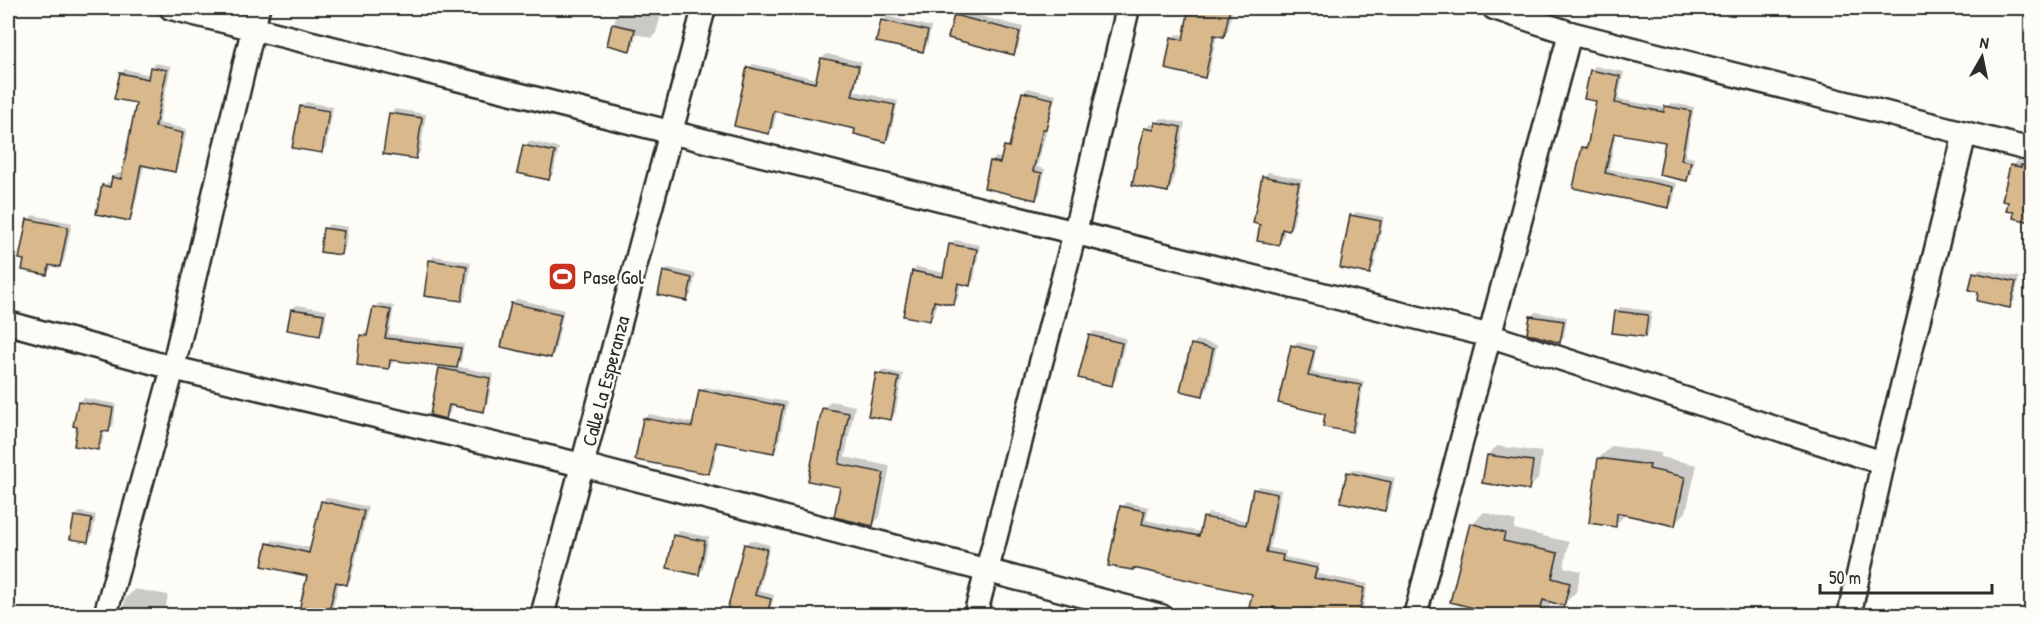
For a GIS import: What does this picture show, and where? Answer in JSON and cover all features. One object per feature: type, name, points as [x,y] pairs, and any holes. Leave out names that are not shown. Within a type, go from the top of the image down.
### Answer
[{"type":"street","points":[[171,8],[255,18],[671,132],[1491,336],[1883,463]]},
{"type":"street","name":"Calle La Esperanza","points":[[542,615],[704,8]]},
{"type":"street","points":[[975,615],[1075,232],[1128,8]]},
{"type":"street","points":[[1494,8],[1570,33],[2031,150]]},
{"type":"street","points":[[105,615],[173,368],[255,18]]},
{"type":"street","points":[[1415,615],[1570,33]]},
{"type":"street","points":[[1850,615],[1883,463],[1965,134]]},
{"type":"street","points":[[8,323],[173,368],[582,465],[1161,615]]},
{"type":"building","points":[[1189,8],[1230,8],[1224,37],[1214,35],[1205,78],[1165,69],[1171,37],[1183,40]]},
{"type":"building","points":[[954,15],[1020,32],[1014,55],[948,38]]},
{"type":"building","points":[[881,20],[928,31],[923,52],[876,42]]},
{"type":"building","points":[[612,24],[635,29],[630,51],[607,45]]},
{"type":"building","points":[[821,58],[859,66],[852,96],[895,105],[886,142],[854,134],[855,129],[774,111],[769,134],[734,126],[747,67],[815,83]]},
{"type":"building","points":[[150,67],[167,70],[155,127],[183,133],[175,172],[141,165],[130,221],[96,214],[102,185],[110,187],[112,177],[121,179],[136,103],[114,99],[120,73],[148,79]]},
{"type":"building","points":[[1590,70],[1620,76],[1615,103],[1664,112],[1665,106],[1691,111],[1681,160],[1691,162],[1687,181],[1659,175],[1665,142],[1614,133],[1605,173],[1673,187],[1669,208],[1573,188],[1582,147],[1587,148],[1596,101],[1584,99]]},
{"type":"building","points":[[1022,92],[1053,99],[1033,171],[1042,173],[1036,200],[984,188],[990,161],[1000,163],[1004,146],[1009,147]]},
{"type":"building","points":[[300,106],[329,111],[322,153],[292,148]]},
{"type":"building","points":[[389,113],[422,118],[416,159],[383,154]]},
{"type":"building","points":[[1155,122],[1181,127],[1168,192],[1132,185],[1144,128],[1154,130]]},
{"type":"building","points":[[523,145],[555,152],[549,180],[517,173]]},
{"type":"building","points":[[2010,165],[2031,166],[2031,222],[2013,218],[2014,212],[2006,211],[2008,202],[2002,201]]},
{"type":"building","points":[[1262,176],[1299,183],[1289,231],[1282,229],[1279,245],[1257,241],[1260,225],[1253,223]]},
{"type":"building","points":[[1350,215],[1381,221],[1370,274],[1340,268]]},
{"type":"building","points":[[27,219],[68,227],[60,267],[49,265],[47,275],[22,270],[24,260],[19,259]]},
{"type":"building","points":[[323,228],[344,231],[341,255],[320,252]]},
{"type":"building","points":[[949,244],[977,249],[970,286],[958,283],[954,305],[934,301],[930,321],[903,316],[912,271],[943,277]]},
{"type":"building","points":[[429,260],[467,266],[462,301],[424,296]]},
{"type":"building","points":[[663,271],[692,278],[687,301],[658,295]]},
{"type":"building","points":[[1973,272],[2016,282],[2010,308],[1977,301],[1978,292],[1969,290]]},
{"type":"building","points":[[511,303],[561,314],[551,358],[501,347]]},
{"type":"building","points":[[373,307],[391,310],[385,338],[461,348],[457,368],[390,360],[389,369],[357,365],[360,335],[367,336]]},
{"type":"building","points":[[291,309],[324,314],[320,336],[287,330]]},
{"type":"building","points":[[1615,311],[1648,315],[1645,337],[1612,333]]},
{"type":"building","points":[[1530,316],[1564,321],[1560,343],[1527,333]]},
{"type":"building","points":[[1089,335],[1122,343],[1112,386],[1078,378]]},
{"type":"building","points":[[1191,344],[1213,349],[1203,396],[1180,391]]},
{"type":"building","points":[[1291,345],[1314,351],[1308,376],[1361,385],[1352,432],[1323,427],[1325,414],[1278,403]]},
{"type":"building","points":[[439,368],[490,378],[484,412],[449,405],[446,419],[430,415]]},
{"type":"building","points":[[876,373],[899,378],[891,420],[868,416]]},
{"type":"building","points":[[699,390],[783,406],[774,453],[716,442],[709,474],[635,460],[643,418],[692,427]]},
{"type":"building","points":[[78,402],[113,408],[109,432],[102,431],[98,450],[74,446],[77,427],[73,426]]},
{"type":"building","points":[[822,408],[849,413],[839,464],[884,473],[873,526],[834,517],[840,487],[808,481]]},
{"type":"building","points":[[1487,455],[1533,461],[1529,490],[1482,483]]},
{"type":"building","points":[[1598,458],[1650,465],[1649,469],[1685,477],[1675,526],[1617,513],[1616,527],[1589,523]]},
{"type":"building","points":[[1347,472],[1391,482],[1385,511],[1340,502]]},
{"type":"building","points":[[1253,489],[1277,494],[1266,552],[1283,555],[1282,561],[1317,568],[1314,578],[1364,588],[1359,615],[1342,615],[1308,609],[1307,613],[1273,607],[1272,611],[1249,607],[1252,594],[1133,568],[1133,570],[1108,566],[1120,506],[1145,511],[1142,524],[1199,536],[1203,517],[1246,525]]},
{"type":"building","points":[[321,501],[364,511],[347,585],[336,582],[328,615],[298,615],[307,576],[262,566],[267,543],[309,553]]},
{"type":"building","points":[[74,516],[92,519],[88,542],[70,539]]},
{"type":"building","points":[[1470,523],[1505,533],[1503,541],[1558,553],[1552,578],[1570,583],[1564,606],[1543,600],[1539,615],[1502,615],[1450,602]]},
{"type":"building","points":[[673,535],[705,541],[699,575],[667,568]]},
{"type":"building","points":[[744,544],[767,549],[755,595],[771,599],[767,615],[726,615]]},
{"type":"place","name":"Pase Gol","points":[[562,276]]}]
